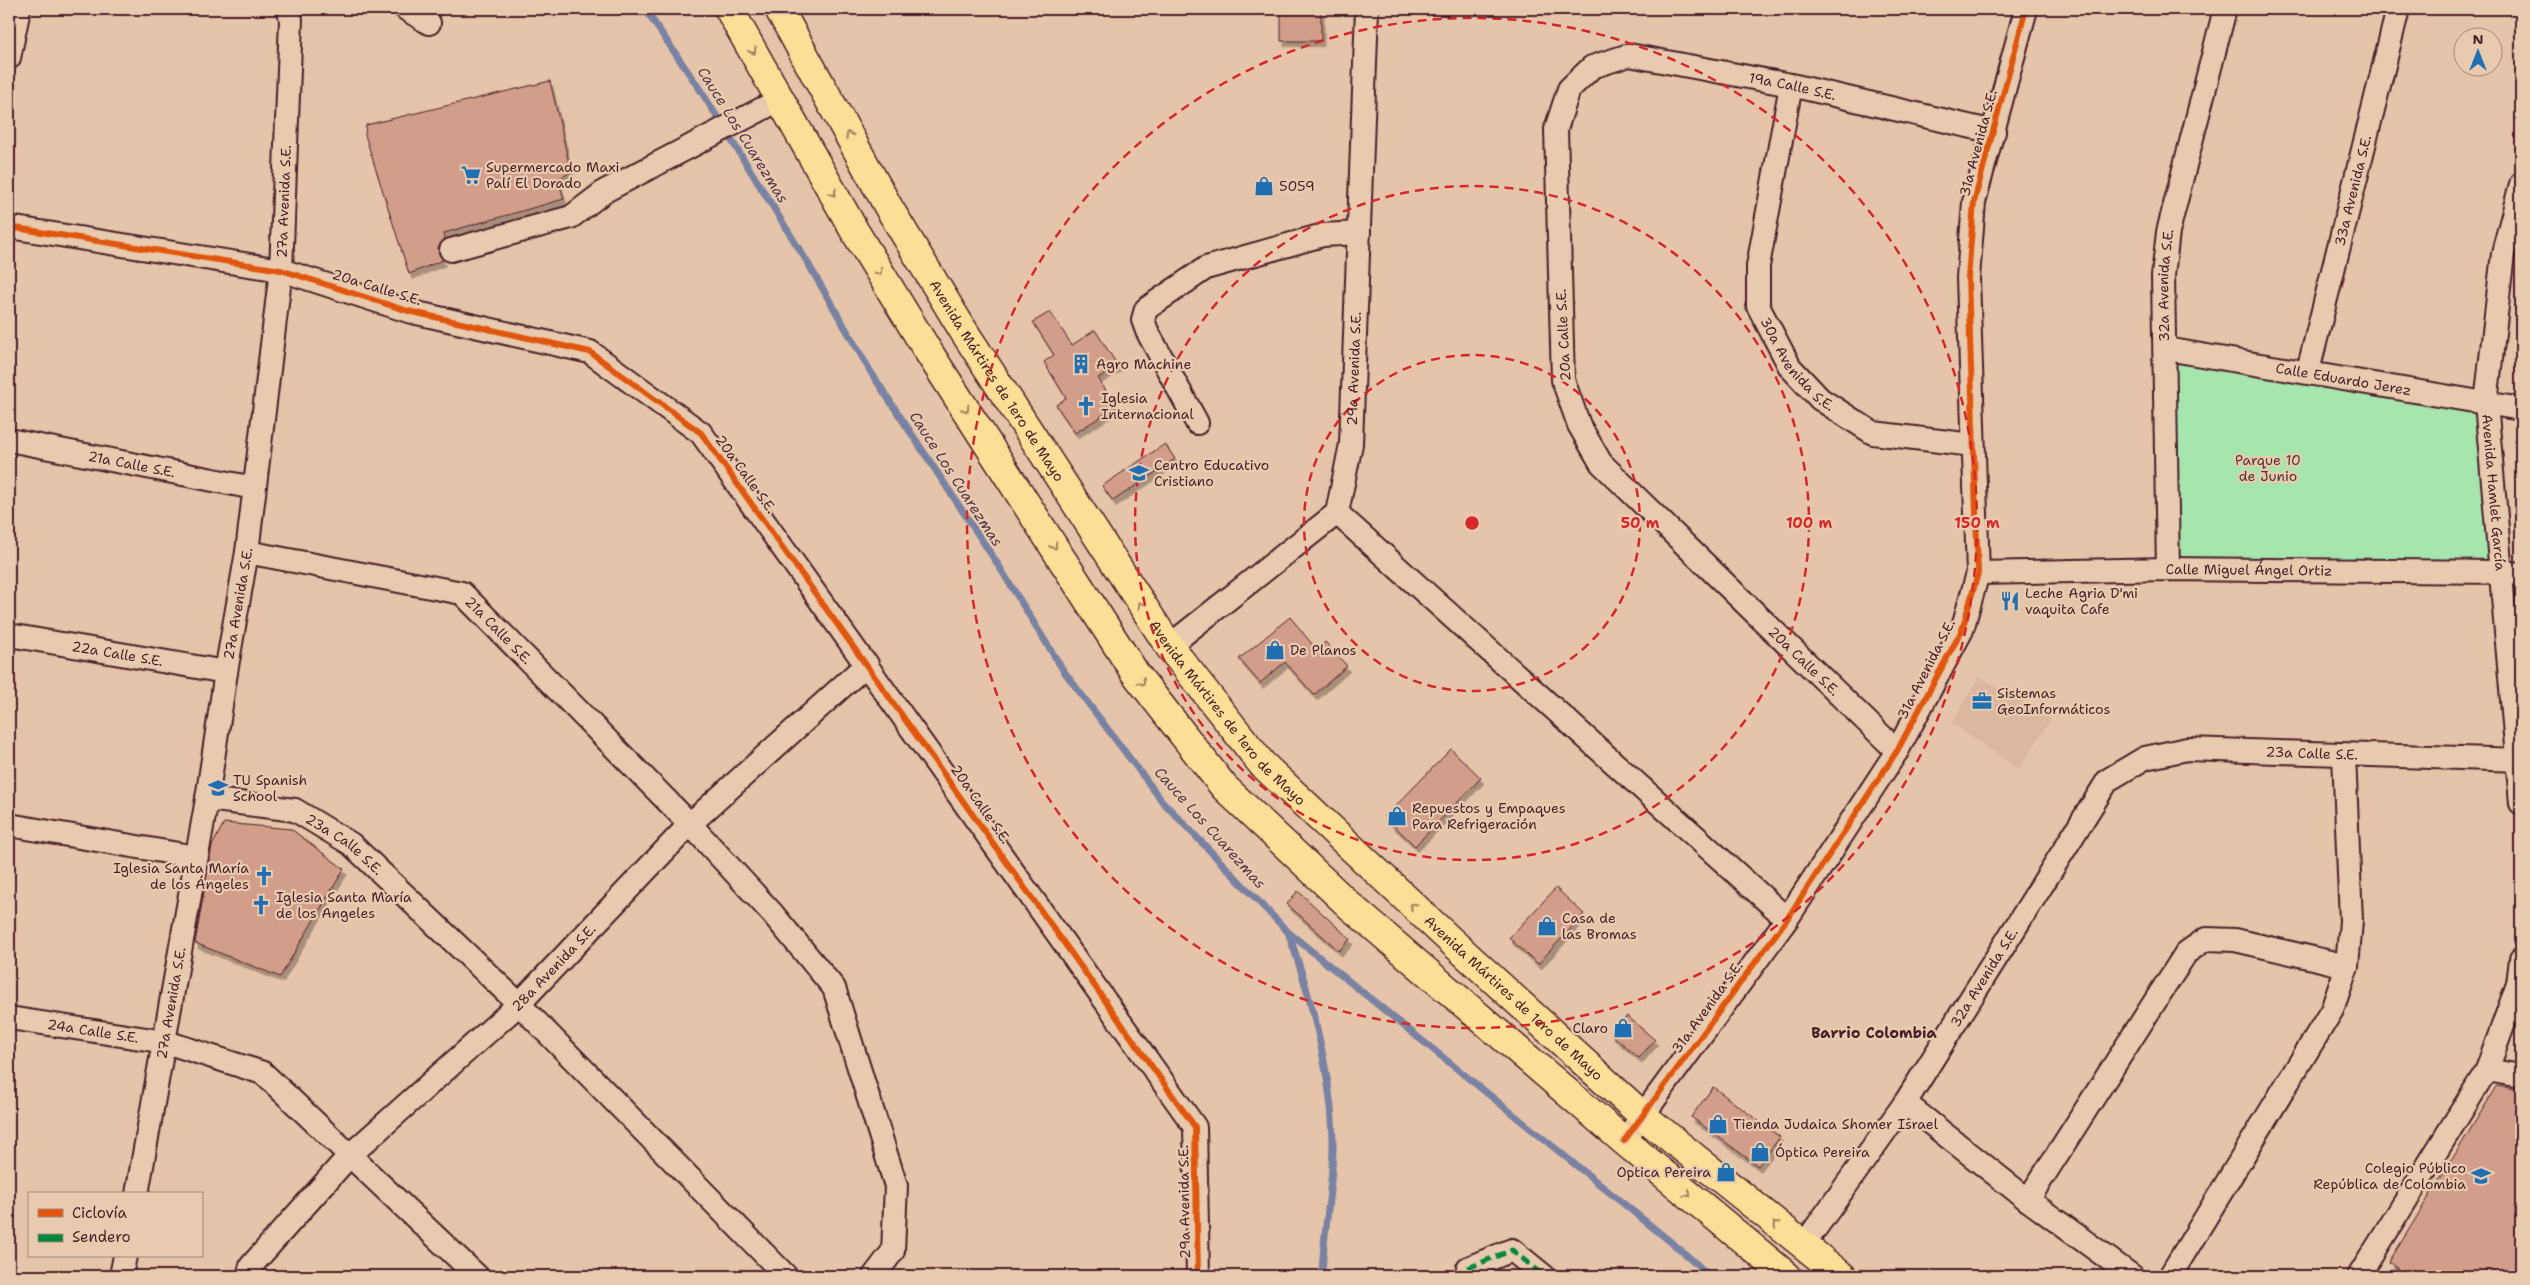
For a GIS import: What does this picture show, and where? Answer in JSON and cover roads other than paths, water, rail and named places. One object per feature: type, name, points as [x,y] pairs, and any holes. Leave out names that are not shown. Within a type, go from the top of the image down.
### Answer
[{"type":"main road","points":[[728,9],[769,105],[854,230],[1135,672],[1224,787],[1350,906],[1624,1141],[1786,1276]]},
{"type":"main road","name":"Avenida Mártires de 1ero de Mayo","points":[[779,9],[889,208],[962,330],[1169,646],[1262,764],[1449,939],[1643,1116],[1842,1276]]},
{"type":"main road","points":[[854,230],[889,208]]},
{"type":"street","points":[[9,58],[19,9]]},
{"type":"street","name":"27a Avenida S.E.","points":[[137,1192],[166,1042],[247,552],[281,270],[291,20],[289,9]]},
{"type":"street","points":[[406,9],[429,23]]},
{"type":"street","name":"29a Avenida S.E.","points":[[1337,513],[1351,444],[1367,9]]},
{"type":"street","name":"31a Avenida S.E.","points":[[1624,1141],[1788,919],[1897,751],[1962,630],[1978,573],[1968,278],[1974,202],[2026,9]]},
{"type":"street","name":"32a Avenida S.E.","points":[[2168,568],[2166,349],[2163,276],[2168,232],[2225,9]]},
{"type":"street","name":"33a Avenida S.E.","points":[[2308,371],[2398,9]]},
{"type":"street","name":"19a Calle S.E.","points":[[1592,67],[1629,55],[1791,85],[1994,132]]},
{"type":"street","name":"20a Calle S.E.","points":[[1592,67],[1569,89],[1556,129],[1563,380],[1579,425],[1601,463],[1897,751]]},
{"type":"street","name":"30a Avenida S.E.","points":[[1791,85],[1758,266],[1758,306],[1790,367],[1820,399],[1873,433],[1973,445]]},
{"type":"street","points":[[451,250],[571,217],[605,191],[769,105]]},
{"type":"street","name":"Avenida Hamlet García","points":[[2521,184],[2512,254],[2486,403],[2511,573],[2521,804]]},
{"type":"street","name":"20a Calle S.E.","points":[[9,227],[281,270],[408,311],[590,352],[701,433],[1195,1127]]},
{"type":"street","points":[[1197,423],[1147,331],[1143,320],[1146,309],[1206,268],[1324,235],[1359,233]]},
{"type":"street","name":"Calle Eduardo Jerez","points":[[2166,349],[2308,371],[2521,409]]},
{"type":"street","name":"21a Calle S.E.","points":[[9,440],[254,488]]},
{"type":"street","points":[[1169,646],[1337,513],[1788,919]]},
{"type":"street","name":"21a Calle S.E.","points":[[247,552],[462,593],[690,824],[772,913],[834,988],[896,1186],[893,1251],[874,1276]]},
{"type":"street","name":"Calle Miguel Ángel Ortiz","points":[[1978,573],[2168,568],[2511,573]]},
{"type":"street","name":"22a Calle S.E.","points":[[9,635],[226,672]]},
{"type":"street","name":"28a Avenida S.E.","points":[[248,1276],[251,1266],[348,1156],[519,1004],[690,824],[867,664]]},
{"type":"street","name":"23a Calle S.E.","points":[[2108,780],[2145,758],[2187,749],[2519,760]]},
{"type":"street","points":[[2170,1276],[2332,1010],[2347,966],[2351,921],[2344,755]]},
{"type":"street","name":"32a Avenida S.E.","points":[[1803,1246],[1905,1103],[2108,780]]},
{"type":"street","name":"23a Calle S.E.","points":[[207,799],[295,810],[351,844],[519,1004],[786,1276]]},
{"type":"street","points":[[9,825],[196,857]]},
{"type":"street","points":[[2028,1200],[2186,952],[2206,940],[2235,940],[2347,966]]},
{"type":"street","points":[[2369,1272],[2486,1070],[2518,984],[2521,959]]},
{"type":"street","name":"24a Calle S.E.","points":[[9,1018],[166,1042],[263,1073],[348,1156],[478,1276]]},
{"type":"street","points":[[2486,1070],[2521,1076]]},
{"type":"street","points":[[1905,1103],[2028,1200],[2132,1276]]},
{"type":"street","name":"29a Avenida S.E.","points":[[1195,1127],[1198,1276]]},
{"type":"street","points":[[1468,1268],[1512,1250],[1544,1276]]},
{"type":"street","points":[[122,1276],[125,1258]]},
{"type":"waterway","name":"Cauce Los Cuarezmas","points":[[645,9],[701,91],[806,260],[872,374],[997,563],[1063,670],[1162,801],[1288,932],[1682,1251],[1710,1276]]},
{"type":"waterway","points":[[1288,932],[1319,1036],[1325,1064],[1332,1119],[1333,1160],[1322,1276]]},
{"type":"place","name":"Supermercado Maxi Palí El Dorado","points":[[471,175]]},
{"type":"place","name":"5059","points":[[1264,186]]},
{"type":"place","name":"Agro Machine","points":[[1081,364]]},
{"type":"place","name":"Iglesia Internacional","points":[[1086,406]]},
{"type":"place","name":"Centro Educativo Cristiano","points":[[1139,473]]},
{"type":"place","name":"Leche Agria D'mi vaquita Cafe","points":[[2010,601]]},
{"type":"place","name":"De Planos","points":[[1275,650]]},
{"type":"place","name":"Sistemas GeoInformáticos","points":[[1982,701]]},
{"type":"place","name":"TU Spanish School","points":[[218,788]]},
{"type":"place","name":"Repuestos y Empaques Para Refrigeración","points":[[1397,816]]},
{"type":"place","name":"Iglesia Santa María de los Ángeles","points":[[264,876]]},
{"type":"place","name":"Iglesia Santa María de los Angeles","points":[[261,905]]},
{"type":"place","name":"Casa de las Bromas","points":[[1547,926]]},
{"type":"place","name":"Claro","points":[[1623,1028]]},
{"type":"place","name":"Tienda Judaica Shomer Israel","points":[[1718,1124]]},
{"type":"place","name":"Óptica Pereira","points":[[1760,1152]]},
{"type":"place","name":"Optica Pereira","points":[[1726,1172]]},
{"type":"place","name":"Colegio Público República de Colombia","points":[[2481,1176]]},
{"type":"district","name":"Barrio Colombia","points":[[1874,1033]]},
{"type":"park label","name":"Parque 10 de Junio","points":[[2268,468]]}]
